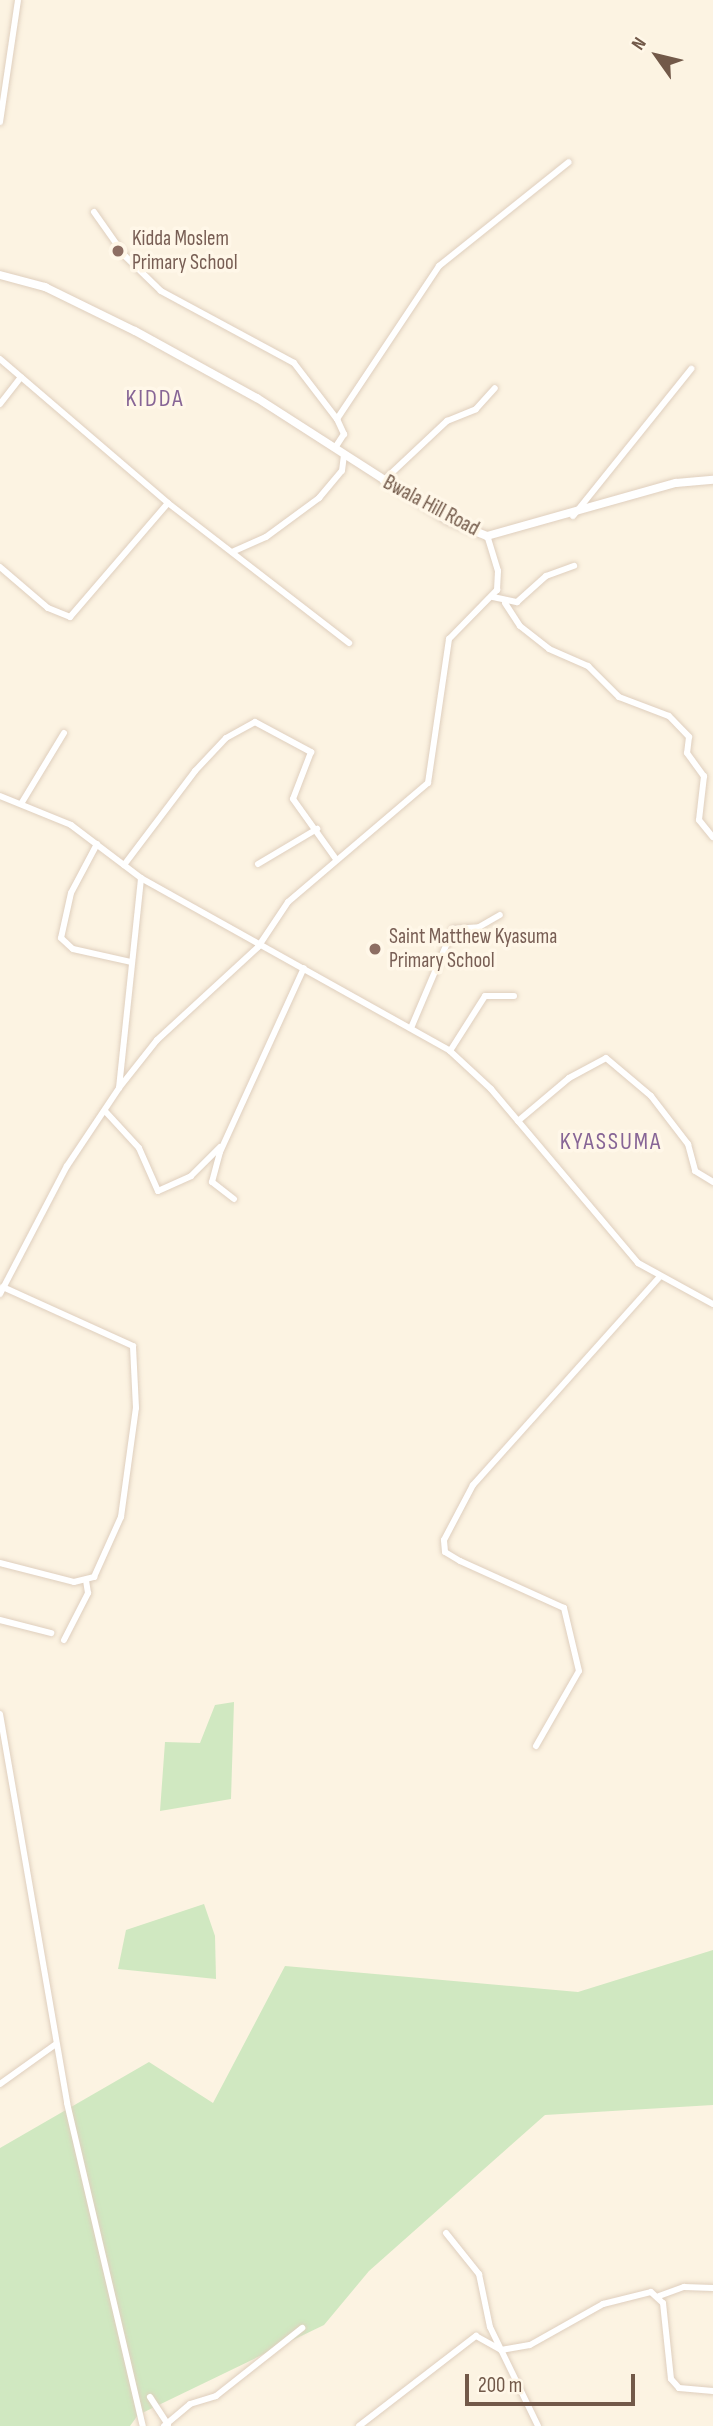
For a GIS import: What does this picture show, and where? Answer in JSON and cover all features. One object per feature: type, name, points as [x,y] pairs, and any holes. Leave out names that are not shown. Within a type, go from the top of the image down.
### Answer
[{"type":"street","points":[[0,122],[18,0]]},
{"type":"street","points":[[337,419],[439,266],[569,162]]},
{"type":"street","points":[[94,212],[125,256],[161,291],[294,363],[337,419],[343,436],[335,448]]},
{"type":"street","name":"Bwala Hill Road","points":[[0,275],[45,287],[135,331],[335,448],[383,481],[487,536],[498,571],[493,597]]},
{"type":"street","points":[[0,359],[168,503],[349,643]]},
{"type":"street","points":[[573,516],[691,369]]},
{"type":"street","points":[[0,404],[21,377]]},
{"type":"street","points":[[383,481],[447,421],[476,409],[495,388]]},
{"type":"street","points":[[232,552],[266,537],[327,491],[344,454]]},
{"type":"street","points":[[487,536],[573,516],[676,483],[713,480]]},
{"type":"street","points":[[0,567],[48,608],[70,617],[168,503]]},
{"type":"street","points":[[505,603],[574,566]]},
{"type":"street","points":[[0,1563],[84,1580],[94,1577],[121,1517],[136,1408],[136,1350],[1,1291],[67,1166],[119,1088],[157,1040],[258,947],[288,902],[428,783],[449,639],[458,623],[493,597],[505,603],[520,626],[549,649],[588,666],[619,697],[668,716],[689,737],[687,753],[704,776],[699,820],[713,837]]},
{"type":"street","points":[[124,865],[195,771],[250,722],[311,752],[293,799],[336,859]]},
{"type":"street","points":[[21,804],[64,733]]},
{"type":"street","points":[[0,796],[21,804],[97,844],[141,878],[258,947],[304,968],[450,1051],[518,1121],[638,1263],[659,1278],[713,1304]]},
{"type":"street","points":[[258,864],[317,829]]},
{"type":"street","points":[[97,844],[71,893],[61,938],[73,949],[131,962]]},
{"type":"street","points":[[119,1088],[141,878]]},
{"type":"street","points":[[411,1028],[453,929],[479,927],[500,915]]},
{"type":"street","points":[[234,1199],[212,1182],[223,1144],[304,968]]},
{"type":"street","points":[[450,1051],[488,994],[514,996]]},
{"type":"street","points":[[518,1121],[569,1078],[606,1058],[651,1096],[688,1144],[695,1171],[713,1182]]},
{"type":"street","points":[[105,1111],[139,1148],[158,1191],[191,1176],[223,1144]]},
{"type":"street","points":[[536,1746],[579,1671],[564,1608],[460,1561],[445,1552],[444,1540],[473,1485],[659,1278]]},
{"type":"street","points":[[64,1640],[88,1593],[84,1580]]},
{"type":"street","points":[[0,1620],[51,1633]]},
{"type":"street","points":[[0,1714],[3,1757],[57,2044],[143,2426]]},
{"type":"street","points":[[0,2084],[57,2044]]},
{"type":"street","points":[[446,2233],[479,2274],[501,2350],[538,2426]]},
{"type":"street","points":[[359,2426],[476,2336],[501,2350],[541,2342],[619,2298],[659,2295],[684,2287],[713,2288]]},
{"type":"street","points":[[659,2295],[670,2379],[679,2388],[713,2391]]},
{"type":"street","points":[[150,2397],[167,2425],[190,2404],[216,2396],[302,2328]]},
{"type":"green space","points":[[234,1702],[231,1799],[160,1811],[165,1742],[200,1743],[215,1705]]},
{"type":"green space","points":[[204,1904],[215,1936],[216,1979],[118,1969],[126,1930]]},
{"type":"green space","points":[[713,1950],[713,2105],[545,2115],[369,2271],[324,2325],[138,2415],[130,2426],[0,2426],[0,2148],[149,2062],[213,2103],[285,1966],[578,1992]]},
{"type":"place","name":"Kidda Moslem Primary School","points":[[118,251]]},
{"type":"place","name":"Saint Matthew Kyasuma Primary School","points":[[375,949]]},
{"type":"district","name":"KIDDA","points":[[155,399]]},
{"type":"district","name":"KYASSUMA","points":[[611,1142]]}]
